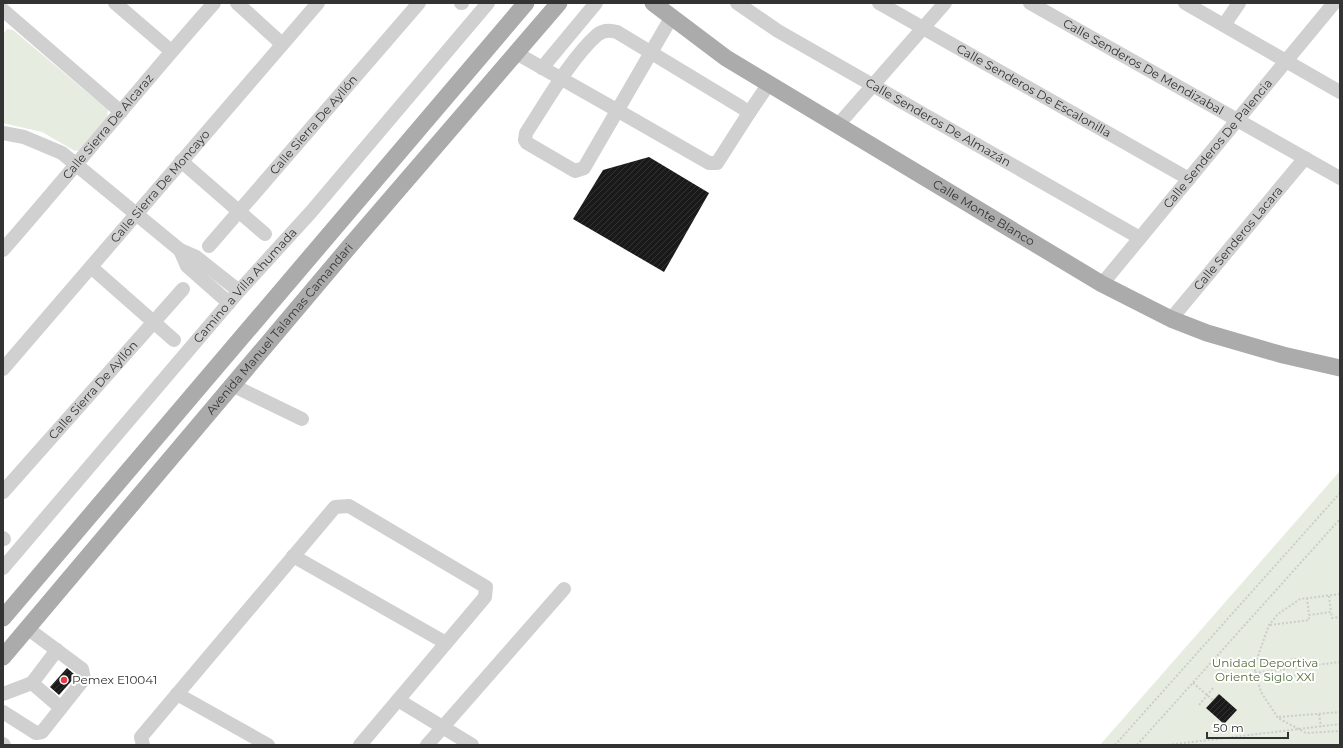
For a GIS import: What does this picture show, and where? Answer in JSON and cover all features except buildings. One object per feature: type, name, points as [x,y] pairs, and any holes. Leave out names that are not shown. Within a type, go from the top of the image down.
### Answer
[{"type":"main road","name":"Avenida Manuel Talamas Camandari","points":[[3,618],[526,3]]},
{"type":"main road","name":"Avenida Manuel Talamas Camandari","points":[[3,657],[232,385],[559,3]]},
{"type":"main road","name":"Calle Monte Blanco","points":[[653,3],[726,58],[768,85],[838,125],[1102,284],[1171,319],[1243,345],[1340,368]]},
{"type":"street","points":[[115,3],[171,51]]},
{"type":"street","name":"Calle Sierra De Alcaraz","points":[[3,250],[78,164],[171,51],[214,3]]},
{"type":"street","points":[[237,3],[282,44]]},
{"type":"street","name":"Calle Sierra De Moncayo","points":[[3,369],[318,3]]},
{"type":"street","name":"Calle Sierra De Ayllón","points":[[209,246],[240,212],[419,3]]},
{"type":"street","name":"Camino a Villa Ahumada","points":[[3,568],[239,291],[311,212],[488,3]]},
{"type":"street","points":[[542,68],[596,3]]},
{"type":"street","name":"Calle Senderos De Almazán","points":[[737,3],[778,31],[1140,238]]},
{"type":"street","name":"Calle Senderos De Escalonilla","points":[[879,3],[1189,179]]},
{"type":"street","points":[[838,125],[944,3]]},
{"type":"street","name":"Calle Senderos De Mendizabal","points":[[1030,3],[1340,178]]},
{"type":"street","points":[[1185,3],[1340,92]]},
{"type":"street","points":[[1224,25],[1239,3]]},
{"type":"street","name":"Calle Senderos De Palencia","points":[[1102,284],[1334,3]]},
{"type":"street","points":[[4,14],[121,112]]},
{"type":"street","points":[[671,18],[651,53],[584,168],[575,171],[527,143],[524,137],[562,79],[598,35],[607,31],[617,32],[651,53],[749,113]]},
{"type":"street","points":[[516,53],[713,164],[720,161],[768,85]]},
{"type":"street","points":[[3,132],[24,137],[62,153],[78,164],[180,250],[196,257],[239,291]]},
{"type":"street","name":"Calle Senderos Lacara","points":[[1171,319],[1305,158]]},
{"type":"street","points":[[181,161],[265,234]]},
{"type":"street","points":[[180,250],[188,266],[229,303]]},
{"type":"street","points":[[91,267],[152,323],[174,340]]},
{"type":"street","name":"Calle Sierra De Ayllón","points":[[3,492],[183,289]]},
{"type":"street","points":[[232,385],[302,419]]},
{"type":"street","points":[[143,745],[141,737],[335,507],[349,506],[486,587],[485,597],[360,745]]},
{"type":"street","points":[[293,556],[446,643]]},
{"type":"street","points":[[427,745],[564,589]]},
{"type":"street","points":[[3,712],[40,733],[61,708],[84,676],[82,669],[27,628]]},
{"type":"street","points":[[3,694],[32,684],[57,650]]},
{"type":"street","points":[[32,684],[61,708]]},
{"type":"street","points":[[177,694],[268,745]]},
{"type":"street","points":[[398,700],[472,745]]},
{"type":"path","points":[[1115,745],[1340,493]]},
{"type":"path","points":[[1137,745],[1340,519]]},
{"type":"path","points":[[1340,594],[1307,598],[1290,604],[1278,614],[1269,625],[1255,664],[1255,672],[1261,692],[1278,718],[1306,733],[1315,734],[1340,731]]},
{"type":"path","points":[[1329,596],[1332,618],[1340,617]]},
{"type":"path","points":[[1269,625],[1309,620],[1307,598]]},
{"type":"path","points":[[1309,615],[1331,612]]},
{"type":"path","points":[[1255,664],[1302,658],[1304,668],[1304,674],[1257,681]]},
{"type":"path","points":[[1255,672],[1304,668],[1340,662]]},
{"type":"path","points":[[1193,683],[1212,700]]},
{"type":"path","points":[[1199,705],[1214,687]]},
{"type":"path","points":[[1278,718],[1340,712]]},
{"type":"path","points":[[1319,714],[1321,727]]},
{"type":"path","points":[[1168,745],[1340,724]]},
{"type":"green space","points":[[7,29],[13,30],[108,110],[107,119],[80,150],[75,151],[42,132],[3,123],[3,34]]},
{"type":"green space","name":"Unidad Deportiva Oriente Siglo XXI","points":[[1340,471],[1340,745],[1100,745]]},
{"type":"place","name":"Pemex E10041","points":[[64,680]]}]
